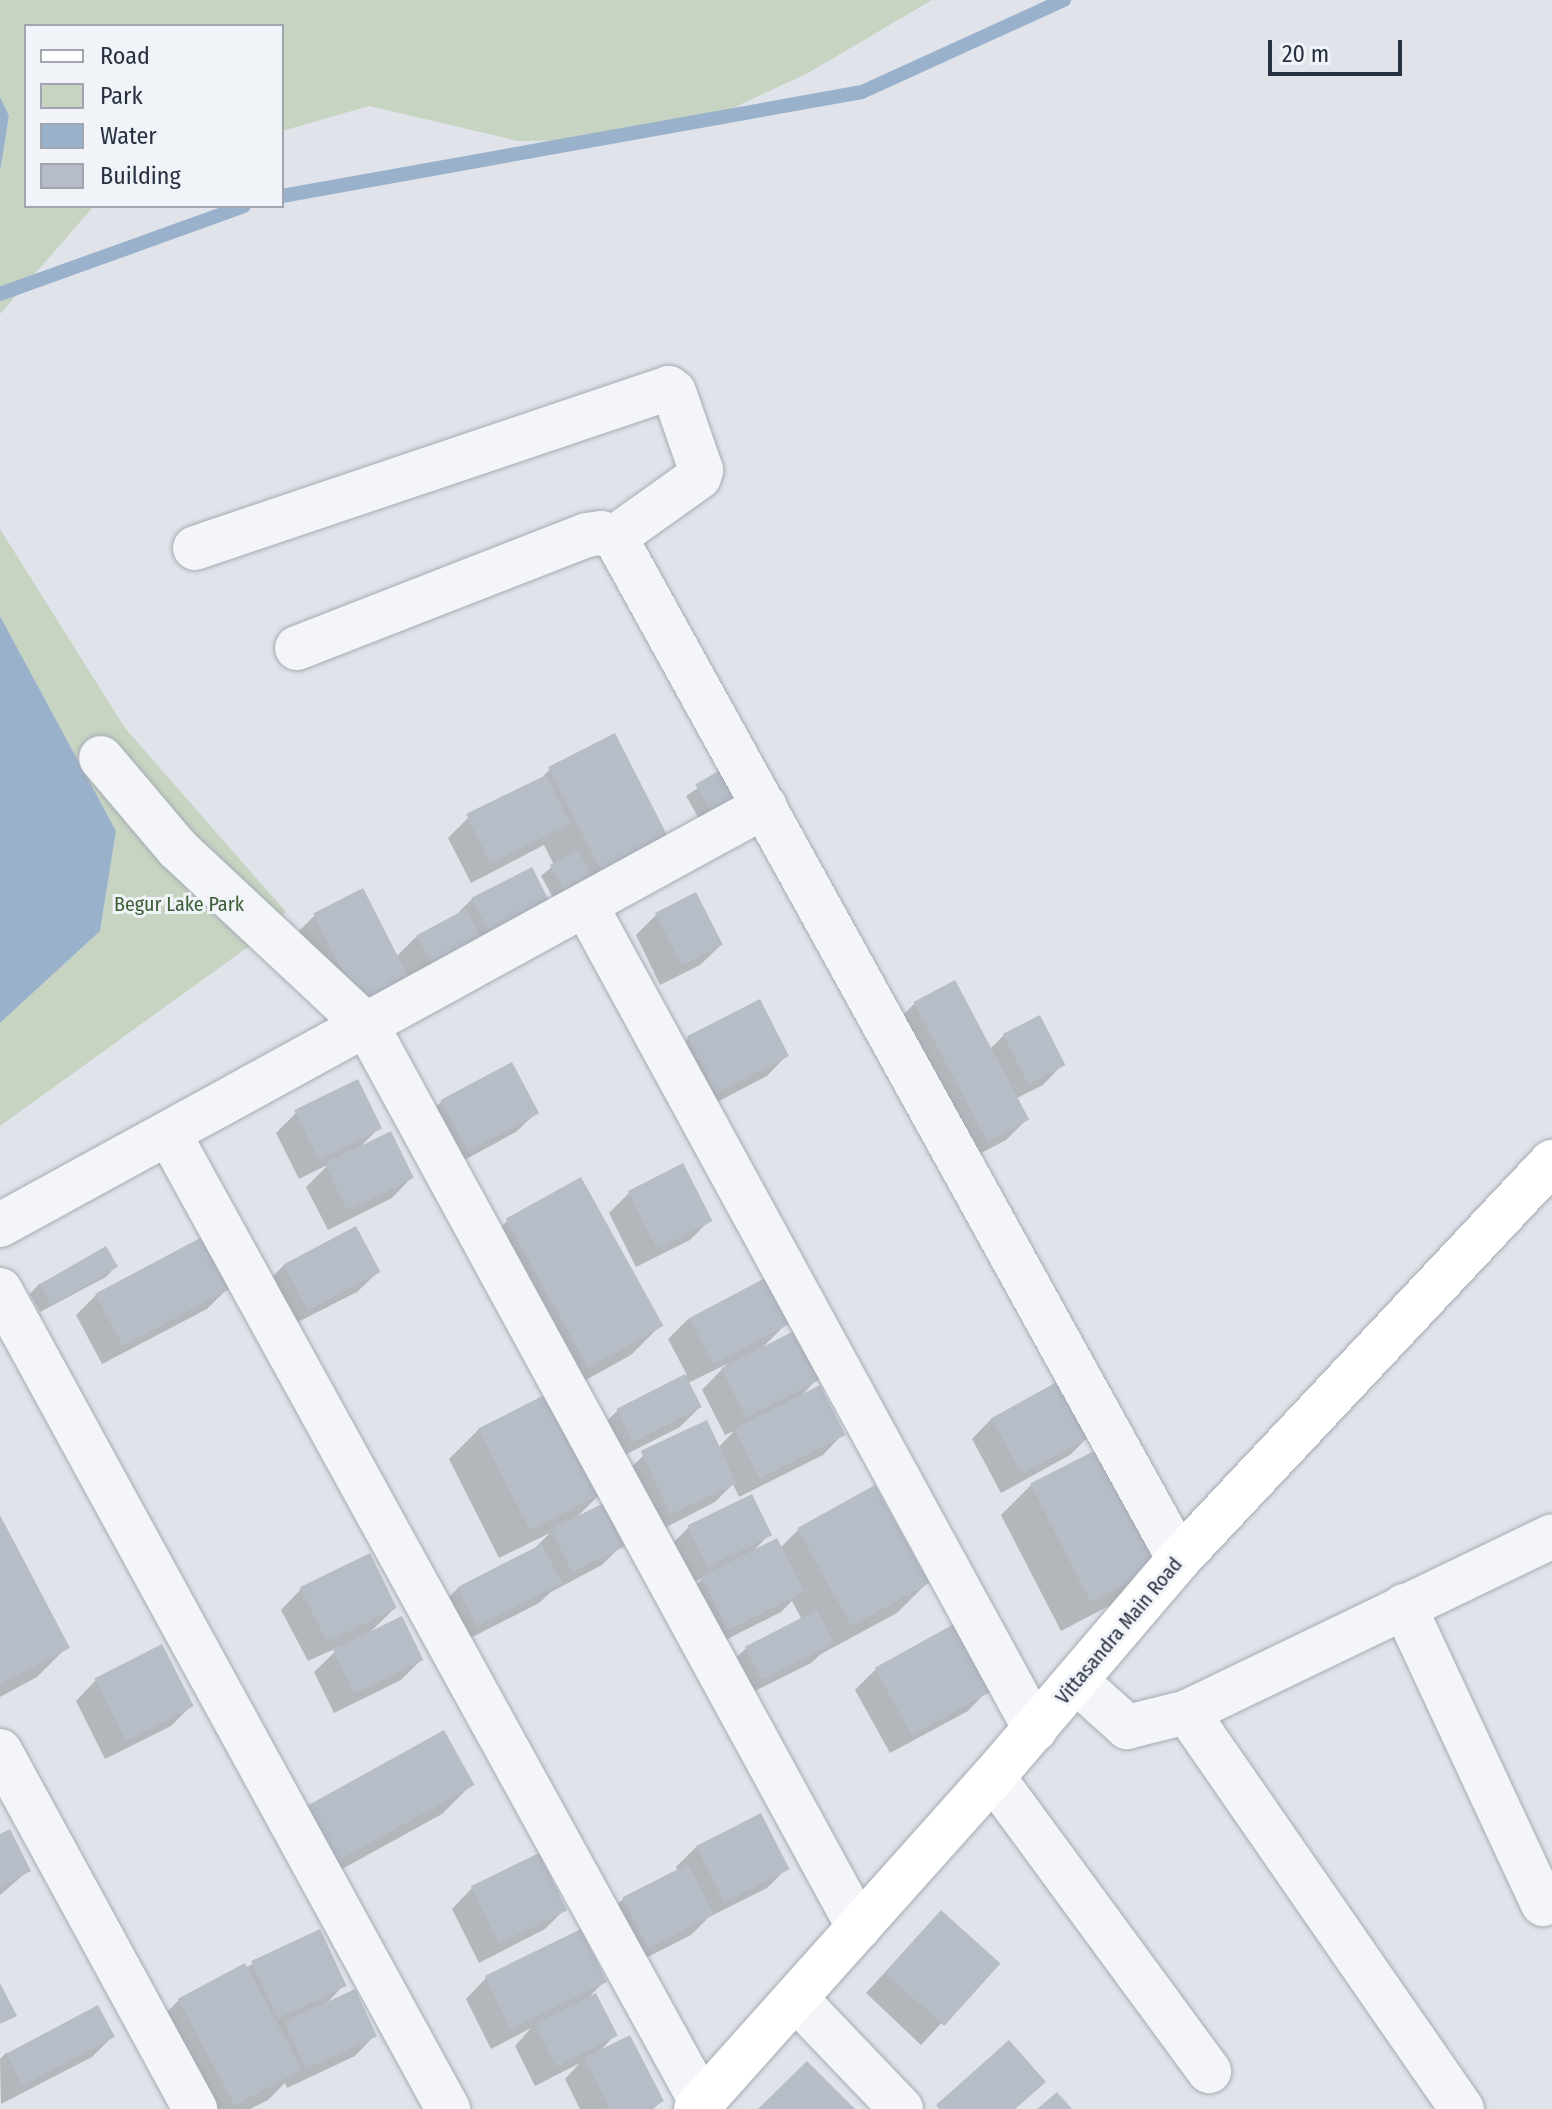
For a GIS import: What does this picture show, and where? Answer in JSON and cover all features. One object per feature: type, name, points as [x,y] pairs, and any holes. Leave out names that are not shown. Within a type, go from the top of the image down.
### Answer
[{"type":"street","points":[[195,548],[669,388],[674,392],[701,470],[699,477],[615,537]]},
{"type":"street","points":[[297,648],[587,535],[601,533],[615,537],[1179,1559]]},
{"type":"street","points":[[101,758],[178,849],[367,1026],[859,1928]]},
{"type":"street","points":[[0,1225],[765,806]]},
{"type":"street","points":[[586,906],[1035,1729]]},
{"type":"street","points":[[169,1134],[699,2106]]},
{"type":"street","name":"Vittasandra Main Road","points":[[699,2106],[993,1777],[1179,1559],[1552,1162]]},
{"type":"street","points":[[0,1290],[448,2109]]},
{"type":"street","points":[[1076,1681],[1114,1719],[1127,1727],[1187,1712],[1552,1536]]},
{"type":"street","points":[[1404,1606],[1543,1904]]},
{"type":"street","points":[[1187,1712],[1462,2109]]},
{"type":"street","points":[[0,1751],[195,2109]]},
{"type":"street","points":[[993,1777],[1209,2071]]},
{"type":"street","points":[[796,1999],[901,2109]]},
{"type":"green space","points":[[0,0],[932,0],[808,73],[718,115],[596,140],[518,141],[369,106],[284,130],[284,24],[24,24],[24,208],[92,208],[0,314],[0,172],[9,116],[0,97]]},
{"type":"green space","name":"Begur Lake Park","points":[[0,529],[125,728],[286,912],[248,947],[0,1126],[0,1023],[100,931],[116,831],[0,616]]},
{"type":"water","points":[[0,97],[9,116],[0,172]]},
{"type":"water","points":[[0,616],[116,831],[100,931],[0,1023]]},
{"type":"building","points":[[615,733],[671,843],[604,877],[548,767]]},
{"type":"building","points":[[722,769],[744,807],[717,823],[695,785]]},
{"type":"building","points":[[546,775],[570,824],[490,863],[466,814]]},
{"type":"building","points":[[578,850],[599,889],[570,904],[550,865]]},
{"type":"building","points":[[532,867],[555,912],[495,943],[471,898]]},
{"type":"building","points":[[363,888],[416,991],[366,1017],[313,913]]},
{"type":"building","points":[[696,892],[723,945],[682,965],[655,913]]},
{"type":"building","points":[[466,909],[487,948],[437,974],[417,935]]},
{"type":"building","points":[[955,980],[1029,1120],[988,1142],[914,1002]]},
{"type":"building","points":[[760,999],[789,1056],[716,1093],[687,1036]]},
{"type":"building","points":[[1040,1015],[1065,1065],[1028,1084],[1003,1034]]},
{"type":"building","points":[[512,1062],[539,1113],[468,1151],[440,1100]]},
{"type":"building","points":[[358,1079],[382,1128],[318,1160],[294,1110]]},
{"type":"building","points":[[391,1131],[414,1178],[347,1210],[324,1163]]},
{"type":"building","points":[[683,1163],[713,1221],[657,1249],[628,1191]]},
{"type":"building","points":[[581,1177],[663,1326],[588,1367],[506,1219]]},
{"type":"building","points":[[356,1226],[380,1272],[308,1310],[284,1264]]},
{"type":"building","points":[[202,1237],[230,1289],[123,1346],[95,1294]]},
{"type":"building","points":[[106,1246],[118,1267],[51,1305],[39,1284]]},
{"type":"building","points":[[765,1278],[789,1324],[713,1364],[689,1318]]},
{"type":"building","points":[[796,1330],[821,1379],[746,1417],[721,1368]]},
{"type":"building","points":[[685,1374],[702,1407],[633,1442],[616,1409]]},
{"type":"building","points":[[1062,1379],[1093,1435],[1022,1474],[991,1418]]},
{"type":"building","points":[[820,1385],[845,1435],[760,1478],[734,1429]]},
{"type":"building","points":[[554,1390],[606,1492],[530,1530],[478,1429]]},
{"type":"building","points":[[707,1420],[737,1483],[670,1514],[641,1451]]},
{"type":"building","points":[[1098,1449],[1158,1568],[1091,1602],[1030,1484]]},
{"type":"building","points":[[875,1485],[929,1583],[851,1626],[797,1528]]},
{"type":"building","points":[[752,1494],[772,1535],[707,1567],[687,1526]]},
{"type":"building","points":[[604,1503],[625,1546],[572,1572],[551,1529]]},
{"type":"building","points":[[0,1515],[70,1648],[0,1684]]},
{"type":"building","points":[[777,1538],[804,1591],[729,1630],[701,1577]]},
{"type":"building","points":[[542,1544],[562,1583],[477,1626],[457,1587]]},
{"type":"building","points":[[370,1553],[397,1608],[327,1642],[300,1587]]},
{"type":"building","points":[[817,1610],[834,1643],[762,1680],[745,1647]]},
{"type":"building","points":[[402,1616],[423,1660],[354,1694],[333,1650]]},
{"type":"building","points":[[954,1624],[991,1691],[912,1735],[874,1668]]},
{"type":"building","points":[[162,1644],[194,1706],[126,1741],[94,1679]]},
{"type":"building","points":[[444,1730],[475,1785],[335,1863],[304,1808]]},
{"type":"building","points":[[761,1813],[790,1869],[725,1902],[696,1846]]},
{"type":"building","points":[[10,1829],[31,1871],[0,1887],[0,1834]]},
{"type":"building","points":[[539,1853],[567,1911],[499,1944],[471,1886]]},
{"type":"building","points":[[688,1864],[714,1915],[648,1948],[622,1898]]},
{"type":"building","points":[[941,1910],[1000,1964],[944,2026],[885,1972]]},
{"type":"building","points":[[320,1929],[347,1986],[278,2018],[251,1961]]},
{"type":"building","points":[[581,1929],[607,1982],[511,2029],[485,1976]]},
{"type":"building","points":[[245,1963],[302,2070],[235,2106],[178,1999]]},
{"type":"building","points":[[0,1983],[17,2016],[0,2024]]},
{"type":"building","points":[[355,1989],[377,2036],[306,2069],[284,2022]]},
{"type":"building","points":[[596,1993],[618,2036],[556,2067],[535,2024]]},
{"type":"building","points":[[98,2005],[115,2037],[23,2086],[6,2054]]},
{"type":"building","points":[[630,2035],[664,2101],[649,2109],[610,2109],[584,2058]]},
{"type":"building","points":[[1009,2040],[1046,2082],[1015,2109],[939,2109],[936,2105]]},
{"type":"building","points":[[807,2061],[855,2109],[758,2109]]},
{"type":"building","points":[[1057,2092],[1072,2109],[1037,2109]]},
{"type":"waterway","points":[[284,196],[862,92],[1064,0]]},
{"type":"waterway","points":[[0,294],[238,208]]}]
